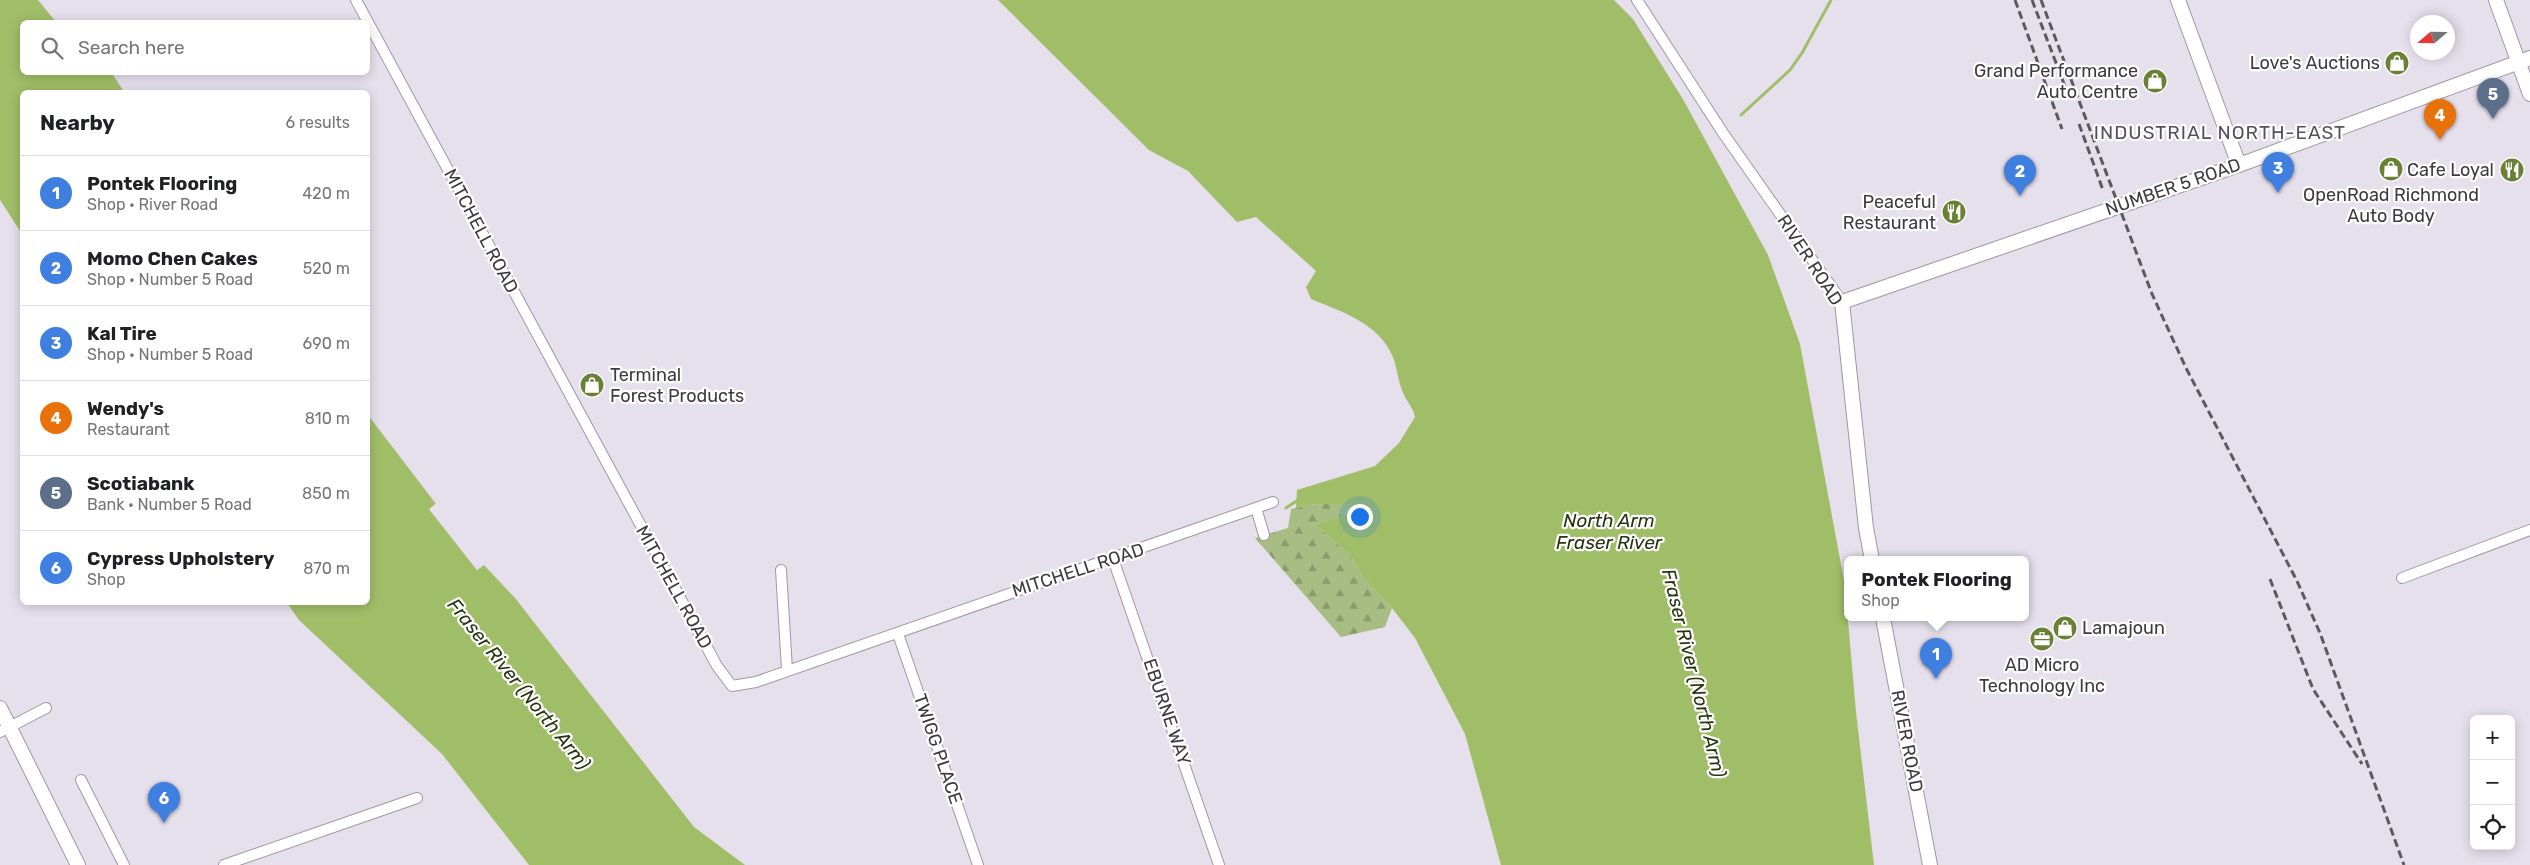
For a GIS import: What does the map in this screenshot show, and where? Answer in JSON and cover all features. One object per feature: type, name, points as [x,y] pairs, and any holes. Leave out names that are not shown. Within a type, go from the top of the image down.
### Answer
[{"type":"street","name":"MITCHELL ROAD","points":[[356,0],[367,20]]},
{"type":"street","name":"RIVER ROAD","points":[[1637,0],[1723,132],[1842,302],[1866,528],[1871,556]]},
{"type":"street","points":[[2178,0],[2239,165]]},
{"type":"street","points":[[2496,0],[2524,60],[2530,94]]},
{"type":"street","name":"MITCHELL ROAD","points":[[370,26],[721,672],[732,686],[756,682],[898,634],[1022,588],[1113,559],[1274,502]]},
{"type":"street","name":"NUMBER 5 ROAD","points":[[1842,302],[2239,165],[2524,60]]},
{"type":"street","points":[[1256,508],[1264,535]]},
{"type":"street","points":[[2402,578],[2530,530]]},
{"type":"street","name":"EBURNE WAY","points":[[1113,559],[1219,865]]},
{"type":"street","points":[[781,570],[787,670]]},
{"type":"street","name":"RIVER ROAD","points":[[1884,621],[1930,865]]},
{"type":"street","name":"TWIGG PLACE","points":[[898,634],[978,865]]},
{"type":"street","points":[[0,708],[5,730],[78,865]]},
{"type":"street","points":[[5,730],[46,708]]},
{"type":"street","points":[[81,780],[124,865]]},
{"type":"street","points":[[224,865],[418,798]]},
{"type":"green space","points":[[1315,504],[1349,504],[1351,507],[1346,514],[1315,525],[1349,554],[1366,581],[1392,608],[1385,627],[1341,637],[1255,538],[1288,528],[1291,509]]},
{"type":"water","points":[[0,0],[38,0],[54,20],[20,20],[20,75],[113,75],[123,90],[20,90],[20,231],[0,200]]},
{"type":"water","name":"North Arm Fraser River","points":[[998,0],[1614,0],[1633,19],[1684,101],[1768,255],[1800,344],[1844,581],[1844,621],[1848,621],[1856,712],[1874,865],[1501,865],[1465,734],[1415,638],[1392,608],[1366,581],[1349,554],[1315,525],[1346,514],[1351,507],[1349,504],[1315,504],[1296,508],[1297,490],[1375,466],[1399,443],[1415,417],[1403,394],[1393,357],[1379,335],[1369,327],[1347,314],[1311,299],[1306,287],[1316,271],[1256,217],[1237,222],[1188,171],[1149,150]]},
{"type":"water","name":"Fraser River (North Arm)","points":[[370,418],[436,504],[430,510],[477,570],[484,565],[515,598],[694,827],[745,865],[529,865],[442,754],[299,620],[288,605],[370,605]]},
{"type":"pier","points":[[438,502],[438,505],[433,510],[478,567],[483,562],[486,563],[477,570],[429,509]]},
{"type":"waterway","points":[[1741,115],[1790,70],[1802,53],[1831,0]]},
{"type":"waterway","points":[[1286,508],[1298,500]]},
{"type":"railway","points":[[2015,0],[2062,129]]},
{"type":"railway","points":[[2032,0],[2066,89]]},
{"type":"railway","points":[[2041,0],[2152,294],[2186,368],[2297,581],[2320,633],[2404,865]]},
{"type":"railway","points":[[2079,124],[2103,190]]},
{"type":"railway","points":[[2270,579],[2313,689],[2362,764]]},
{"type":"place","name":"Love's Auctions","points":[[2397,63]]},
{"type":"place","name":"Grand Performance Auto Centre","points":[[2155,81]]},
{"type":"place","name":"Scotiabank","points":[[2493,119]]},
{"type":"place","name":"Wendy's","points":[[2440,140]]},
{"type":"place","name":"OpenRoad Richmond Auto Body","points":[[2391,169]]},
{"type":"place","name":"Cafe Loyal","points":[[2512,170]]},
{"type":"place","name":"Kal Tire","points":[[2278,193]]},
{"type":"place","name":"Momo Chen Cakes","points":[[2020,196]]},
{"type":"place","name":"Peaceful Restaurant","points":[[1954,212]]},
{"type":"place","name":"Terminal Forest Products","points":[[592,385]]},
{"type":"place","name":"Lamajoun","points":[[2065,628]]},
{"type":"place","name":"AD Micro Technology Inc","points":[[2042,639]]},
{"type":"place","name":"Pontek Flooring","points":[[1936,679]]},
{"type":"place","name":"Cypress Upholstery","points":[[164,823]]},
{"type":"district","name":"INDUSTRIAL NORTH-EAST","points":[[2220,132]]}]
